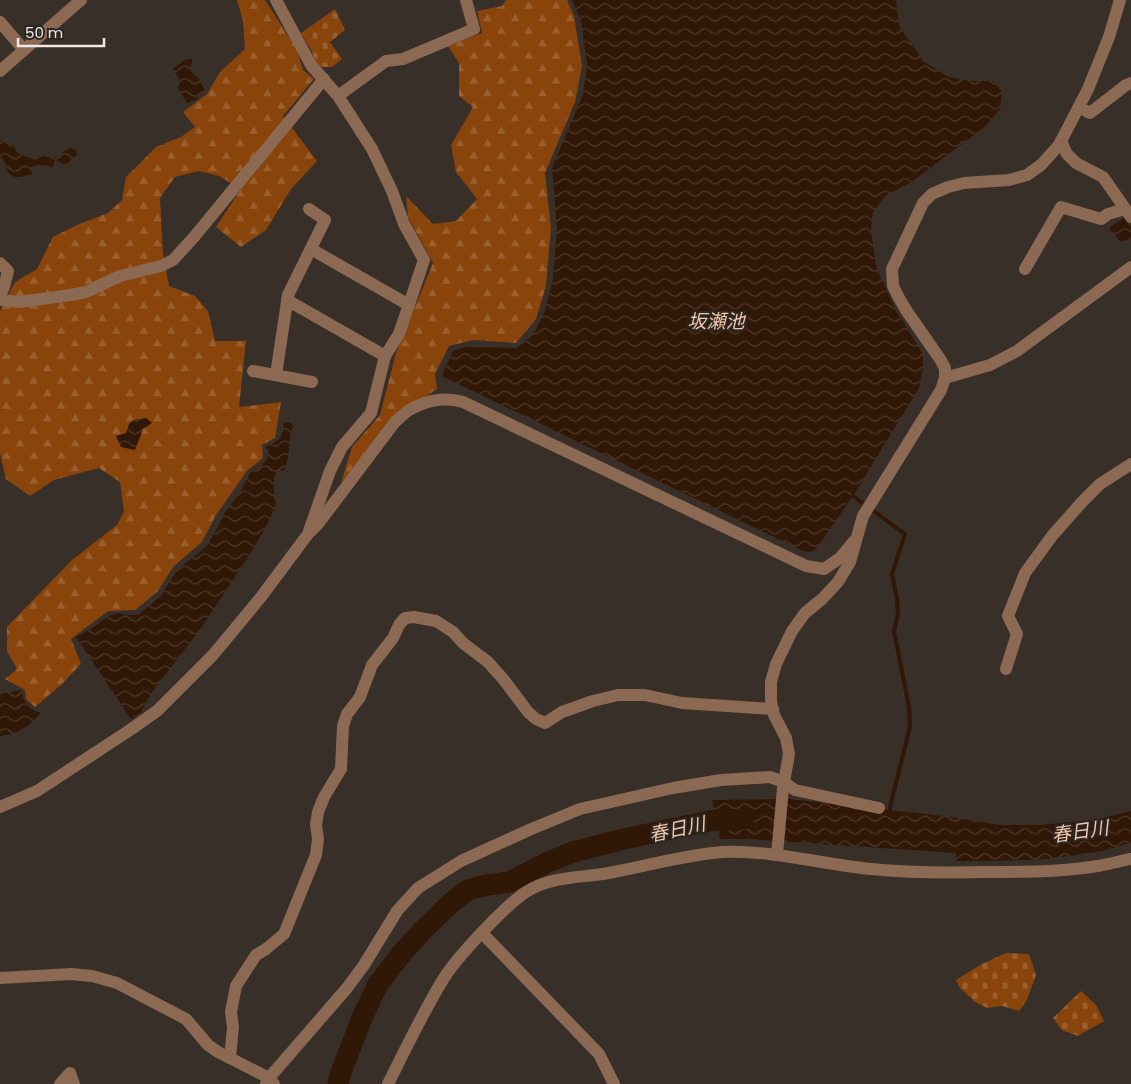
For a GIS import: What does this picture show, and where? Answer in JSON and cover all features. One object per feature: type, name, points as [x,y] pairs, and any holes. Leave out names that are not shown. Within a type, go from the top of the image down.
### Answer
[{"type":"street","points":[[0,71],[81,0]]},
{"type":"street","points":[[276,0],[311,65],[338,96],[372,149],[392,191],[404,224],[424,260],[399,334],[385,356],[371,413],[342,446],[330,470],[308,534]]},
{"type":"street","points":[[338,96],[386,60],[403,60],[474,29],[466,0]]},
{"type":"street","points":[[778,853],[783,785],[789,754],[786,738],[774,715],[771,701],[771,682],[776,664],[792,631],[805,613],[838,582],[850,562],[866,511],[941,390],[945,378],[945,368],[940,359],[906,310],[893,286],[892,268],[923,203],[932,194],[964,183],[1009,180],[1027,175],[1041,165],[1061,141],[1088,90],[1109,37],[1120,0]]},
{"type":"street","points":[[0,22],[24,50]]},
{"type":"street","points":[[0,300],[19,302],[86,292],[120,276],[161,266],[173,260],[194,238],[324,79]]},
{"type":"street","points":[[1079,107],[1090,113],[1131,83]]},
{"type":"street","points":[[1061,141],[1066,154],[1076,163],[1103,177],[1128,213]]},
{"type":"street","points":[[1026,269],[1062,207],[1101,219],[1108,214],[1128,213]]},
{"type":"street","points":[[276,375],[288,295],[326,220],[309,209]]},
{"type":"street","points":[[311,249],[409,305]]},
{"type":"street","points":[[0,263],[8,271],[0,296]]},
{"type":"street","points":[[945,378],[990,365],[1017,350],[1131,267]]},
{"type":"street","points":[[287,300],[385,356]]},
{"type":"street","points":[[253,371],[312,382]]},
{"type":"street","points":[[0,807],[37,790],[158,711],[213,655],[261,597],[395,422],[411,409],[430,402],[446,399],[463,402],[806,566],[824,568],[840,558],[857,537]]},
{"type":"street","points":[[1006,669],[1017,634],[1008,616],[1025,573],[1052,536],[1082,502],[1100,484],[1131,464]]},
{"type":"street","points":[[230,1058],[233,1028],[231,1012],[236,986],[256,955],[284,934],[316,855],[318,812],[324,797],[341,769],[343,726],[347,714],[360,697],[372,664],[394,638],[399,625],[406,618],[414,616],[436,620],[453,632],[463,643],[488,662],[528,712],[536,719],[545,723],[562,712],[593,701],[618,695],[645,695],[682,703],[773,709]]},
{"type":"street","points":[[0,978],[71,974],[92,976],[117,983],[186,1019],[208,1045],[270,1082],[348,988],[397,910],[418,888],[461,861],[529,830],[580,809],[673,788],[721,780],[770,777],[795,790],[879,808]]},
{"type":"street","points":[[388,1084],[417,1025],[445,977],[464,952],[513,902],[528,890],[544,882],[592,876],[723,852],[778,853],[869,869],[933,873],[1076,869],[1131,859]]},
{"type":"street","points":[[482,933],[599,1054],[614,1084]]},
{"type":"street","points":[[60,1084],[70,1073],[74,1084]]},
{"type":"green space","points":[[237,0],[265,0],[297,50],[303,70],[314,79],[283,116],[317,161],[291,189],[266,230],[241,247],[216,227],[241,189],[219,176],[199,171],[175,177],[160,198],[163,254],[169,286],[195,296],[208,311],[215,341],[246,341],[239,407],[281,402],[275,438],[262,445],[263,458],[247,471],[216,515],[202,542],[174,566],[157,592],[135,610],[108,611],[71,639],[81,664],[62,684],[35,707],[26,699],[25,690],[5,679],[17,669],[7,651],[7,627],[72,560],[117,525],[124,511],[120,482],[99,468],[54,480],[30,496],[6,479],[0,453],[0,311],[15,282],[37,269],[53,237],[108,213],[122,200],[126,177],[156,147],[181,137],[195,127],[183,112],[207,94],[220,72],[245,49],[243,21]]},
{"type":"green space","points":[[506,0],[567,0],[574,16],[582,66],[575,102],[545,173],[551,228],[546,286],[536,319],[516,343],[473,340],[449,346],[435,374],[437,389],[394,417],[341,483],[352,447],[380,415],[396,353],[433,263],[408,217],[406,196],[433,224],[456,221],[477,199],[456,172],[451,145],[473,107],[459,96],[459,63],[448,46],[482,33],[477,11],[502,6]]},
{"type":"green space","points":[[335,9],[345,30],[330,42],[342,59],[332,67],[318,67],[301,33]]},
{"type":"green space","points":[[1006,953],[1029,954],[1036,975],[1027,1000],[1019,1011],[1002,1006],[987,1008],[975,1002],[960,988],[956,980],[982,964]]},
{"type":"green space","points":[[1081,991],[1096,1005],[1104,1021],[1078,1036],[1062,1030],[1053,1018]]},
{"type":"water","name":"坂瀬池","points":[[572,0],[896,0],[899,26],[923,61],[948,77],[975,81],[993,81],[1002,92],[1000,109],[986,126],[910,183],[886,195],[873,212],[871,229],[876,266],[896,311],[923,354],[923,368],[919,388],[853,496],[816,549],[810,552],[803,551],[442,376],[453,351],[465,347],[517,348],[533,335],[544,313],[553,280],[557,227],[552,168],[583,94],[587,64],[581,20]]},
{"type":"water","points":[[193,58],[190,68],[200,80],[205,91],[195,100],[187,103],[178,88],[179,78],[171,70],[185,60]]},
{"type":"water","points":[[2,140],[10,147],[15,145],[16,152],[36,159],[44,156],[52,158],[59,156],[71,148],[76,150],[77,155],[68,163],[62,164],[55,160],[53,167],[38,165],[30,167],[32,174],[14,177],[9,173],[4,161],[0,158],[0,141]]},
{"type":"water","points":[[1124,218],[1131,228],[1131,237],[1122,244],[1109,228]]},
{"type":"water","points":[[146,418],[152,423],[143,429],[135,450],[121,447],[116,436],[126,433],[129,424],[133,420]]},
{"type":"water","points":[[289,422],[293,425],[288,458],[284,471],[278,470],[274,477],[276,504],[267,525],[199,631],[152,692],[141,712],[131,719],[76,637],[94,627],[108,616],[117,613],[138,615],[161,596],[179,568],[206,547],[250,473],[261,467],[267,459],[269,451],[265,447],[279,439],[283,432],[283,423]]},
{"type":"water","points":[[20,690],[27,704],[41,713],[17,733],[0,736],[0,693]]},
{"type":"water","points":[[789,799],[952,817],[999,825],[1040,825],[1071,822],[1098,819],[1131,811],[1131,843],[1066,857],[956,861],[956,853],[749,839],[720,839],[712,800]]},
{"type":"waterway","points":[[853,496],[905,534],[892,574],[898,614],[894,631],[909,707],[910,727],[889,815]]},
{"type":"waterway","name":"春日川","points":[[338,1084],[362,1018],[378,984],[422,931],[452,902],[468,890],[509,882],[573,852],[709,821],[743,819]]}]
